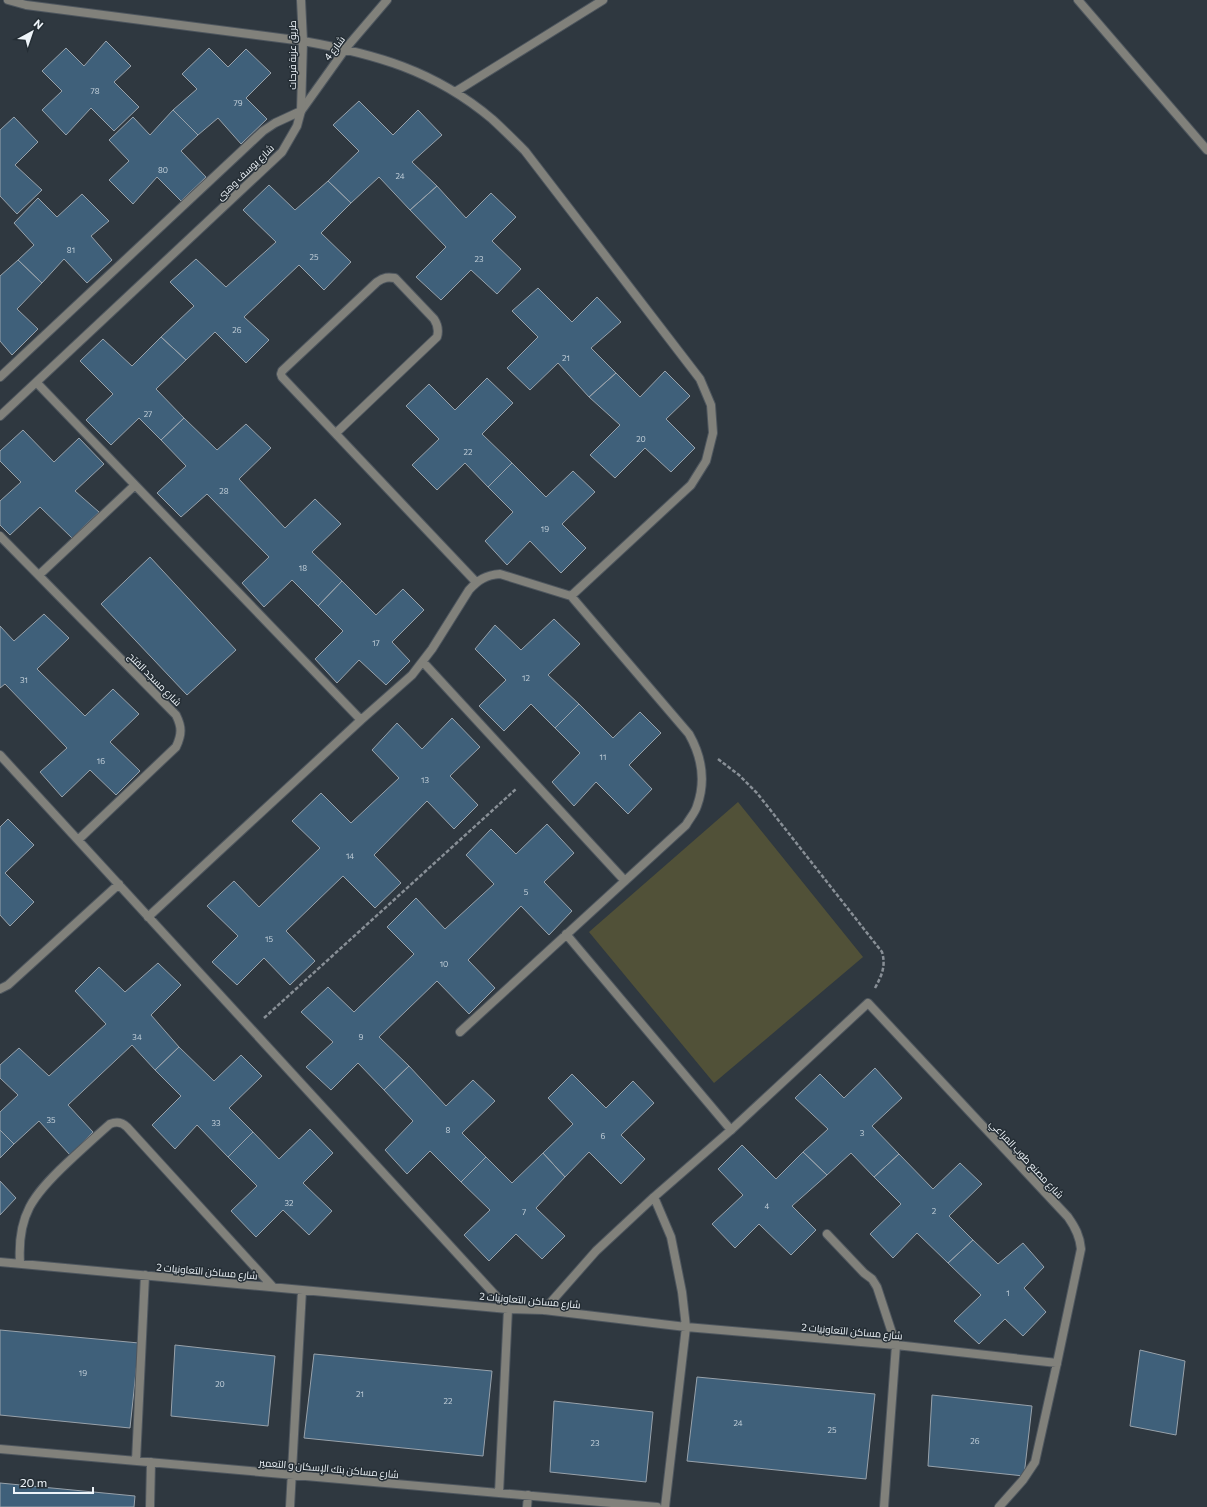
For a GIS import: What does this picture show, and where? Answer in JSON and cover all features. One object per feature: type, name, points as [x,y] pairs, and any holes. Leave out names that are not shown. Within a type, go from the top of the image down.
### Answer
[{"type":"street","points":[[8,0],[26,5],[303,40],[346,48],[374,56],[402,65],[455,92],[492,119],[525,151],[700,379],[711,405],[713,433],[706,461],[691,485],[571,596]]},
{"type":"street","name":"طريق عزبة فرحات","points":[[301,0],[303,40],[301,111]]},
{"type":"street","name":"شارع 4","points":[[301,111],[346,48],[387,0]]},
{"type":"street","points":[[455,92],[603,0]]},
{"type":"street","points":[[1078,0],[1207,150]]},
{"type":"street","name":"شارع يوسف وهبى","points":[[0,377],[263,131],[275,123],[301,111]]},
{"type":"street","name":"شارع يوسف وهبى","points":[[0,416],[37,383],[276,157],[290,139],[297,126],[301,111]]},
{"type":"street","points":[[336,433],[437,337],[439,330],[438,324],[395,278],[383,278],[377,282],[281,374],[282,377],[476,582]]},
{"type":"street","points":[[37,383],[361,720]]},
{"type":"street","points":[[39,575],[135,485]]},
{"type":"street","name":"شارع مسجد الفتح","points":[[0,536],[176,715],[181,725],[181,736],[176,747],[78,840]]},
{"type":"street","points":[[148,917],[361,720],[412,675],[423,662],[469,590],[476,582],[482,578],[500,574],[571,596],[685,729],[696,747],[702,766],[702,787],[697,807],[686,825],[460,1032]]},
{"type":"street","points":[[423,662],[625,881]]},
{"type":"street","points":[[0,755],[508,1309],[499,1493]]},
{"type":"street","points":[[0,990],[8,985],[119,884]]},
{"type":"street","points":[[566,934],[731,1130]]},
{"type":"street","points":[[544,1310],[596,1251],[654,1196],[731,1130],[868,1003]]},
{"type":"street","name":"شارع مصنع طوب المراعي","points":[[868,1003],[1068,1216],[1076,1228],[1080,1240],[1081,1249],[1035,1462],[1023,1480],[999,1507]]},
{"type":"street","points":[[20,1263],[19,1247],[21,1230],[33,1199],[51,1178],[110,1124],[119,1122],[127,1127],[273,1287]]},
{"type":"street","points":[[654,1196],[671,1237],[682,1292],[686,1327],[664,1507]]},
{"type":"street","points":[[827,1234],[874,1283],[896,1345],[884,1507]]},
{"type":"street","name":"شارع مساكن التعاونيات 2","points":[[0,1262],[508,1309],[544,1310],[686,1327],[896,1345],[1057,1364]]},
{"type":"street","points":[[136,1461],[145,1275]]},
{"type":"street","points":[[290,1507],[302,1290]]},
{"type":"street","name":"شارع مساكن بنك الإسكان و التعمير","points":[[0,1449],[657,1507]]},
{"type":"street","points":[[150,1507],[151,1462]]},
{"type":"street","points":[[527,1507],[528,1496]]},
{"type":"path","points":[[696,747],[718,759],[739,775],[757,793],[882,952],[884,968],[868,1003]]},
{"type":"path","points":[[251,1029],[529,777]]},
{"type":"green space","points":[[738,802],[863,957],[714,1083],[589,932]]},
{"type":"building","points":[[106,41],[131,66],[114,82],[139,107],[114,131],[91,108],[66,135],[42,110],[62,91],[42,71],[66,48],[84,66]]},
{"type":"building","points":[[209,48],[228,67],[246,49],[271,73],[246,98],[267,119],[241,144],[218,118],[198,135],[173,110],[197,89],[182,74]]},
{"type":"building","points":[[359,101],[393,135],[418,110],[442,135],[412,162],[437,186],[410,210],[379,177],[351,203],[328,181],[359,151],[333,125]]},
{"type":"building","points":[[173,110],[198,135],[181,151],[206,177],[181,201],[157,177],[133,204],[109,180],[129,161],[109,140],[133,117],[150,135]]},
{"type":"building","points":[[14,117],[38,142],[15,165],[42,190],[17,214],[0,196],[0,130]]},
{"type":"building","points":[[328,181],[351,203],[321,233],[351,262],[324,290],[299,265],[244,317],[269,340],[246,363],[215,332],[186,360],[161,337],[194,306],[170,282],[196,259],[226,287],[276,242],[243,210],[269,185],[295,210]]},
{"type":"building","points":[[437,186],[466,218],[491,193],[516,217],[492,241],[521,269],[497,294],[471,270],[441,300],[416,277],[446,247],[410,210]]},
{"type":"building","points":[[82,194],[109,221],[91,236],[112,260],[87,283],[64,259],[42,283],[18,260],[34,245],[14,223],[38,198],[57,217]]},
{"type":"building","points":[[18,260],[42,283],[17,309],[38,329],[12,355],[0,341],[0,276]]},
{"type":"building","points":[[538,288],[572,322],[597,297],[621,322],[591,348],[616,373],[589,397],[558,363],[530,390],[507,368],[538,337],[512,311]]},
{"type":"building","points":[[161,337],[186,360],[156,389],[184,418],[161,440],[139,418],[111,445],[86,420],[113,394],[80,361],[103,339],[132,366]]},
{"type":"building","points":[[665,371],[690,396],[666,419],[695,448],[671,472],[645,448],[615,478],[590,455],[620,425],[589,397],[616,373],[640,397]]},
{"type":"building","points":[[487,378],[513,403],[482,434],[512,463],[488,487],[465,463],[437,490],[412,465],[439,439],[406,406],[429,384],[455,410]]},
{"type":"building","points":[[184,418],[217,450],[246,424],[271,448],[239,479],[285,528],[315,499],[341,524],[312,552],[342,581],[318,606],[292,580],[264,607],[242,583],[269,557],[207,494],[181,517],[157,493],[186,466],[161,440]]},
{"type":"building","points":[[23,430],[54,462],[79,438],[104,464],[75,491],[99,512],[72,538],[40,507],[10,535],[0,525],[0,501],[21,482],[0,461],[0,451]]},
{"type":"building","points":[[512,463],[546,497],[573,471],[595,492],[562,524],[586,548],[561,573],[530,541],[507,565],[485,541],[513,512],[488,487]]},
{"type":"building","points":[[150,557],[236,650],[187,695],[101,604]]},
{"type":"building","points":[[342,581],[376,615],[403,589],[424,610],[392,642],[410,661],[386,685],[359,660],[337,683],[315,659],[343,631],[318,606]]},
{"type":"building","points":[[44,614],[69,638],[37,669],[85,716],[113,689],[139,714],[110,742],[140,771],[116,795],[90,770],[62,797],[40,772],[67,748],[5,684],[0,688],[0,626],[14,641]]},
{"type":"building","points":[[554,619],[580,644],[548,675],[579,704],[555,728],[531,704],[504,731],[479,706],[506,680],[475,649],[495,625],[521,650]]},
{"type":"building","points":[[579,704],[613,738],[640,712],[661,733],[629,765],[652,789],[628,814],[596,782],[574,806],[552,782],[580,753],[555,728]]},
{"type":"building","points":[[452,718],[480,747],[450,776],[478,805],[454,829],[427,801],[374,855],[401,883],[375,908],[343,876],[286,931],[315,961],[290,985],[264,958],[237,985],[212,962],[238,936],[207,906],[234,881],[259,907],[320,848],[292,821],[321,793],[351,823],[399,778],[372,750],[397,723],[422,749]]},
{"type":"building","points":[[8,819],[34,845],[5,873],[34,902],[10,926],[0,915],[0,827]]},
{"type":"building","points":[[547,824],[574,853],[544,882],[572,911],[549,935],[521,906],[468,960],[495,988],[469,1014],[437,981],[379,1037],[409,1066],[384,1090],[358,1063],[331,1090],[306,1067],[333,1042],[301,1012],[328,987],[354,1012],[414,954],[387,927],[416,898],[445,929],[494,884],[466,855],[491,829],[516,854]]},
{"type":"building","points":[[158,963],[181,985],[151,1015],[179,1047],[155,1070],[132,1045],[68,1105],[93,1132],[70,1155],[39,1121],[14,1144],[0,1130],[0,1112],[18,1095],[0,1078],[0,1065],[19,1048],[49,1076],[106,1024],[75,991],[99,967],[125,992]]},
{"type":"building","points":[[179,1047],[214,1081],[241,1055],[262,1076],[229,1108],[253,1132],[228,1157],[197,1125],[175,1149],[152,1125],[181,1096],[155,1070]]},
{"type":"building","points":[[409,1066],[446,1106],[473,1080],[495,1101],[462,1133],[486,1157],[461,1182],[430,1151],[407,1174],[385,1150],[413,1121],[384,1090]]},
{"type":"building","points":[[875,1068],[902,1098],[872,1126],[899,1154],[874,1177],[851,1153],[827,1175],[803,1152],[828,1129],[795,1098],[820,1074],[844,1098]]},
{"type":"building","points":[[572,1074],[606,1108],[633,1081],[654,1103],[621,1135],[645,1159],[621,1184],[589,1152],[565,1177],[543,1153],[573,1124],[548,1098]]},
{"type":"building","points":[[310,1129],[333,1153],[303,1183],[332,1211],[309,1235],[283,1210],[256,1237],[231,1211],[257,1186],[228,1157],[253,1132],[279,1159]]},
{"type":"building","points":[[0,1130],[14,1144],[0,1158]]},
{"type":"building","points":[[742,1145],[776,1179],[803,1152],[827,1175],[792,1206],[816,1230],[791,1255],[759,1224],[735,1248],[712,1224],[743,1195],[718,1169]]},
{"type":"building","points":[[543,1153],[565,1177],[536,1208],[565,1236],[542,1259],[516,1234],[489,1261],[464,1235],[490,1210],[461,1182],[486,1157],[512,1183]]},
{"type":"building","points":[[899,1154],[933,1189],[960,1163],[982,1184],[949,1216],[973,1240],[948,1263],[917,1233],[893,1258],[870,1234],[901,1204],[874,1177]]},
{"type":"building","points":[[0,1181],[16,1198],[0,1215]]},
{"type":"building","points":[[973,1240],[998,1264],[1023,1243],[1044,1267],[1024,1288],[1046,1312],[1023,1336],[1005,1319],[979,1344],[954,1321],[981,1295],[948,1263]]},
{"type":"building","points":[[0,1330],[139,1343],[130,1428],[0,1415]]},
{"type":"building","points":[[175,1345],[275,1356],[268,1426],[171,1416]]},
{"type":"building","points":[[1140,1350],[1185,1361],[1176,1435],[1130,1426]]},
{"type":"building","points":[[314,1354],[492,1371],[483,1456],[304,1438]]},
{"type":"building","points":[[697,1377],[875,1394],[866,1479],[687,1461]]},
{"type":"building","points":[[932,1395],[1032,1406],[1024,1476],[928,1466]]},
{"type":"building","points":[[554,1401],[653,1412],[646,1482],[550,1472]]},
{"type":"building","points":[[0,1483],[135,1496],[134,1507],[0,1507]]}]
